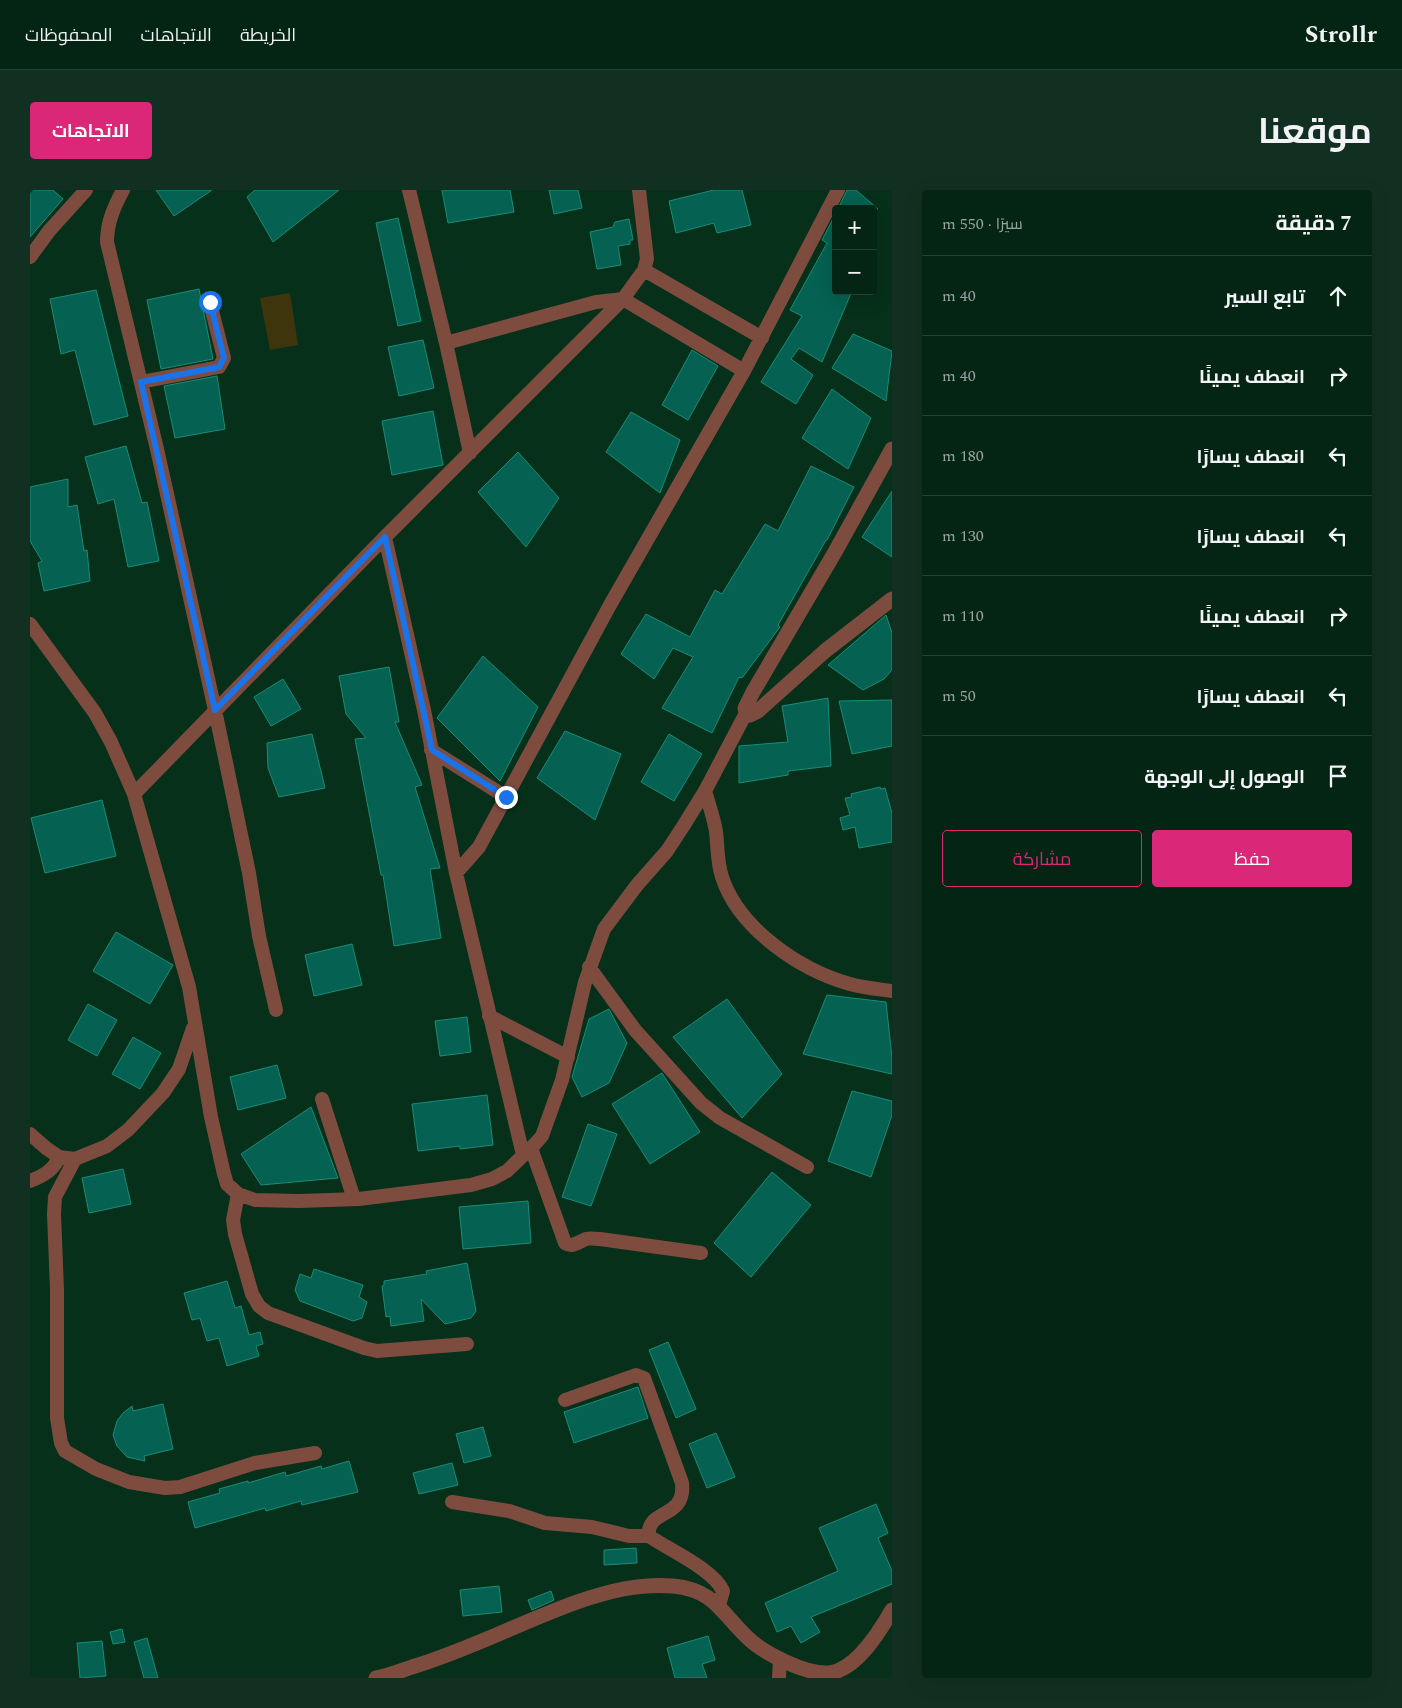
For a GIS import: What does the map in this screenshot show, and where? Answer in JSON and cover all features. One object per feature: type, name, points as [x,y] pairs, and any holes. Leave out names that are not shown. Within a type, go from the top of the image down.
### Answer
[{"type":"street","points":[[30,257],[49,231],[86,190]]},
{"type":"street","points":[[122,190],[107,230],[108,242],[215,710],[249,873],[259,936],[276,1010]]},
{"type":"street","points":[[409,190],[446,342],[470,453]]},
{"type":"street","points":[[134,794],[385,537],[623,299],[644,270],[648,259],[639,190]]},
{"type":"street","points":[[456,873],[479,847],[610,605],[744,372],[838,190]]},
{"type":"street","points":[[644,270],[762,338]]},
{"type":"street","points":[[446,342],[596,302],[623,299],[744,372]]},
{"type":"street","points":[[141,382],[219,367],[224,358],[210,302]]},
{"type":"street","points":[[30,624],[95,713],[134,794],[189,988],[194,1026],[211,1116],[227,1184],[238,1194],[255,1200],[299,1201],[354,1199],[471,1185],[500,1175],[515,1164],[542,1136],[568,1057],[579,1003],[600,937],[611,917],[667,851],[705,791],[746,713],[745,708],[753,692],[892,450]]},
{"type":"street","points":[[385,537],[432,750],[456,873],[489,1016],[527,1151],[565,1243],[576,1245],[587,1239],[600,1238],[701,1253]]},
{"type":"street","points":[[746,713],[750,715],[758,711],[825,651],[892,599]]},
{"type":"street","points":[[432,750],[506,797]]},
{"type":"street","points":[[705,791],[714,825],[717,858],[722,879],[737,907],[751,924],[778,948],[822,973],[850,984],[892,991]]},
{"type":"street","points":[[589,967],[635,1030],[697,1099],[720,1118],[807,1167]]},
{"type":"street","points":[[489,1016],[568,1057]]},
{"type":"street","points":[[30,1134],[59,1156],[76,1159],[107,1146],[128,1130],[163,1094],[179,1069],[194,1026]]},
{"type":"street","points":[[322,1099],[354,1199]]},
{"type":"street","points":[[30,1181],[51,1170],[59,1156]]},
{"type":"street","points":[[76,1159],[55,1197],[54,1214],[57,1290],[57,1418],[65,1451],[96,1469],[129,1482],[165,1488],[180,1487],[255,1463],[315,1453]]},
{"type":"street","points":[[238,1194],[233,1220],[236,1241],[252,1294],[259,1306],[268,1313],[377,1351],[467,1344]]},
{"type":"street","points":[[565,1400],[636,1375],[644,1378],[682,1482],[683,1491],[679,1504],[651,1524],[650,1536]]},
{"type":"street","points":[[452,1502],[509,1511],[545,1523],[592,1527],[629,1536],[650,1536],[718,1582],[724,1591],[719,1605]]},
{"type":"street","points":[[376,1678],[429,1662],[551,1611],[622,1588],[654,1584],[677,1586],[698,1591],[719,1605],[748,1638],[780,1659],[796,1667],[823,1673],[832,1673],[854,1661],[867,1647],[892,1610]]},
{"type":"street","points":[[779,1678],[780,1659]]},
{"type":"shaded area","points":[[290,293],[298,345],[270,350],[260,298]]},
{"type":"building","points":[[30,190],[53,190],[63,199],[30,237]]},
{"type":"building","points":[[156,190],[212,190],[174,216]]},
{"type":"building","points":[[255,190],[339,190],[273,242],[247,197]]},
{"type":"building","points":[[442,190],[510,190],[514,212],[448,223]]},
{"type":"building","points":[[549,190],[578,190],[582,208],[554,214]]},
{"type":"building","points":[[714,190],[742,190],[751,225],[717,233],[714,223],[676,233],[669,201]]},
{"type":"building","points":[[847,190],[856,190],[873,205],[840,205]]},
{"type":"building","points":[[398,218],[421,321],[398,326],[376,223]]},
{"type":"building","points":[[629,219],[633,240],[630,240],[630,244],[618,246],[621,265],[597,269],[590,232],[613,227],[615,222]]},
{"type":"building","points":[[832,221],[832,295],[850,295],[822,362],[799,348],[791,359],[813,375],[796,404],[761,382],[802,316],[790,310],[827,243],[822,240]]},
{"type":"building","points":[[199,289],[213,359],[161,369],[147,300]]},
{"type":"building","points":[[96,290],[128,416],[94,425],[75,350],[61,354],[50,299]]},
{"type":"building","points":[[853,334],[892,351],[886,401],[832,368]]},
{"type":"building","points":[[423,340],[434,388],[399,396],[388,347]]},
{"type":"building","points":[[692,350],[718,366],[688,420],[662,405]]},
{"type":"building","points":[[217,376],[225,429],[175,438],[164,386]]},
{"type":"building","points":[[832,389],[871,418],[848,469],[802,438]]},
{"type":"building","points":[[433,411],[443,465],[392,475],[382,421]]},
{"type":"building","points":[[631,412],[680,440],[660,493],[606,452]]},
{"type":"building","points":[[126,446],[142,503],[147,502],[159,561],[128,567],[114,499],[98,504],[85,457]]},
{"type":"building","points":[[518,452],[559,498],[526,547],[478,492]]},
{"type":"building","points":[[811,466],[854,487],[827,540],[778,625],[780,627],[742,678],[739,677],[712,733],[662,708],[693,657],[673,648],[654,679],[621,654],[646,614],[690,637],[715,590],[722,594],[765,524],[778,531]]},
{"type":"building","points":[[68,479],[68,507],[77,505],[84,551],[87,550],[90,581],[44,591],[38,563],[42,561],[30,541],[30,487]]},
{"type":"building","points":[[892,491],[892,557],[862,537]]},
{"type":"building","points":[[886,615],[892,633],[892,670],[884,679],[863,690],[828,665]]},
{"type":"building","points":[[483,656],[538,707],[500,781],[437,718]]},
{"type":"building","points":[[389,667],[399,722],[395,722],[422,785],[415,787],[440,868],[430,869],[441,938],[394,946],[383,875],[381,875],[355,739],[366,738],[346,714],[339,676]]},
{"type":"building","points":[[283,679],[301,709],[271,726],[254,697]]},
{"type":"building","points":[[828,698],[831,766],[788,771],[788,775],[739,783],[739,746],[788,742],[782,706]]},
{"type":"building","points":[[892,700],[892,746],[852,754],[839,701]]},
{"type":"building","points":[[565,731],[621,754],[595,820],[537,778]]},
{"type":"building","points":[[312,734],[325,788],[279,797],[268,768],[267,743]]},
{"type":"building","points":[[669,734],[702,754],[674,801],[641,782]]},
{"type":"building","points":[[880,787],[881,789],[885,788],[892,813],[892,842],[859,848],[855,827],[843,830],[840,818],[850,815],[845,798],[852,797],[851,794]]},
{"type":"building","points":[[102,800],[116,856],[45,873],[31,818]]},
{"type":"building","points":[[116,932],[173,965],[150,1004],[93,971]]},
{"type":"building","points":[[352,944],[362,985],[314,996],[305,955]]},
{"type":"building","points":[[827,995],[886,1002],[892,1074],[803,1054]]},
{"type":"building","points":[[727,999],[782,1074],[742,1118],[673,1037]]},
{"type":"building","points":[[88,1004],[117,1020],[97,1056],[68,1040]]},
{"type":"building","points":[[609,1009],[627,1043],[609,1083],[582,1097],[572,1077],[589,1019]]},
{"type":"building","points":[[467,1017],[471,1052],[440,1056],[435,1021]]},
{"type":"building","points":[[133,1037],[161,1053],[140,1089],[112,1074]]},
{"type":"building","points":[[277,1065],[286,1098],[238,1110],[230,1077]]},
{"type":"building","points":[[662,1073],[700,1132],[650,1164],[612,1104]]},
{"type":"building","points":[[852,1091],[892,1101],[892,1115],[871,1177],[828,1161]]},
{"type":"building","points":[[487,1095],[493,1145],[460,1149],[460,1146],[418,1151],[412,1104]]},
{"type":"building","points":[[311,1107],[338,1178],[261,1185],[241,1154]]},
{"type":"building","points":[[588,1124],[617,1134],[591,1206],[562,1197]]},
{"type":"building","points":[[123,1169],[131,1204],[89,1213],[82,1178]]},
{"type":"building","points":[[772,1172],[811,1205],[751,1277],[714,1243]]},
{"type":"building","points":[[528,1201],[531,1243],[463,1249],[459,1207]]},
{"type":"building","points":[[467,1263],[476,1311],[471,1318],[445,1324],[421,1299],[424,1321],[391,1326],[390,1316],[386,1317],[382,1286],[384,1281],[427,1274],[426,1271]]},
{"type":"building","points":[[314,1269],[363,1285],[359,1297],[367,1302],[362,1318],[353,1321],[300,1301],[295,1290],[300,1274],[311,1278]]},
{"type":"building","points":[[227,1281],[235,1308],[241,1306],[249,1335],[260,1332],[263,1344],[256,1346],[259,1356],[227,1366],[219,1338],[207,1341],[200,1318],[192,1320],[184,1293]]},
{"type":"building","points":[[668,1342],[696,1409],[676,1418],[649,1350]]},
{"type":"building","points":[[638,1387],[648,1418],[574,1443],[564,1412]]},
{"type":"building","points":[[163,1404],[173,1449],[144,1456],[145,1461],[127,1457],[117,1446],[113,1435],[117,1421],[132,1406],[133,1411]]},
{"type":"building","points":[[483,1427],[491,1456],[464,1463],[456,1434]]},
{"type":"building","points":[[716,1433],[735,1477],[707,1488],[689,1444]]},
{"type":"building","points":[[349,1461],[358,1492],[302,1505],[301,1501],[266,1511],[265,1508],[195,1528],[188,1502],[220,1493],[219,1489],[248,1481],[248,1483],[285,1472],[286,1476],[321,1466],[322,1469]]},
{"type":"building","points":[[452,1463],[458,1485],[419,1494],[413,1473]]},
{"type":"building","points":[[876,1504],[888,1533],[878,1538],[892,1571],[892,1584],[811,1617],[820,1632],[801,1643],[791,1626],[777,1632],[765,1603],[838,1571],[819,1528]]},
{"type":"building","points":[[636,1548],[637,1563],[604,1565],[604,1550]]},
{"type":"building","points":[[499,1586],[502,1612],[463,1616],[460,1590]]},
{"type":"building","points":[[551,1591],[554,1600],[532,1610],[528,1600]]},
{"type":"building","points":[[122,1629],[125,1642],[113,1644],[110,1632]]},
{"type":"building","points":[[708,1636],[715,1660],[702,1664],[707,1678],[675,1678],[667,1648]]},
{"type":"building","points":[[147,1638],[158,1678],[144,1678],[134,1642]]},
{"type":"building","points":[[102,1641],[106,1676],[80,1678],[77,1643]]},
{"type":"route","points":[[210,302],[224,358],[219,367],[141,382],[215,710],[385,537],[432,750],[506,797]]}]
